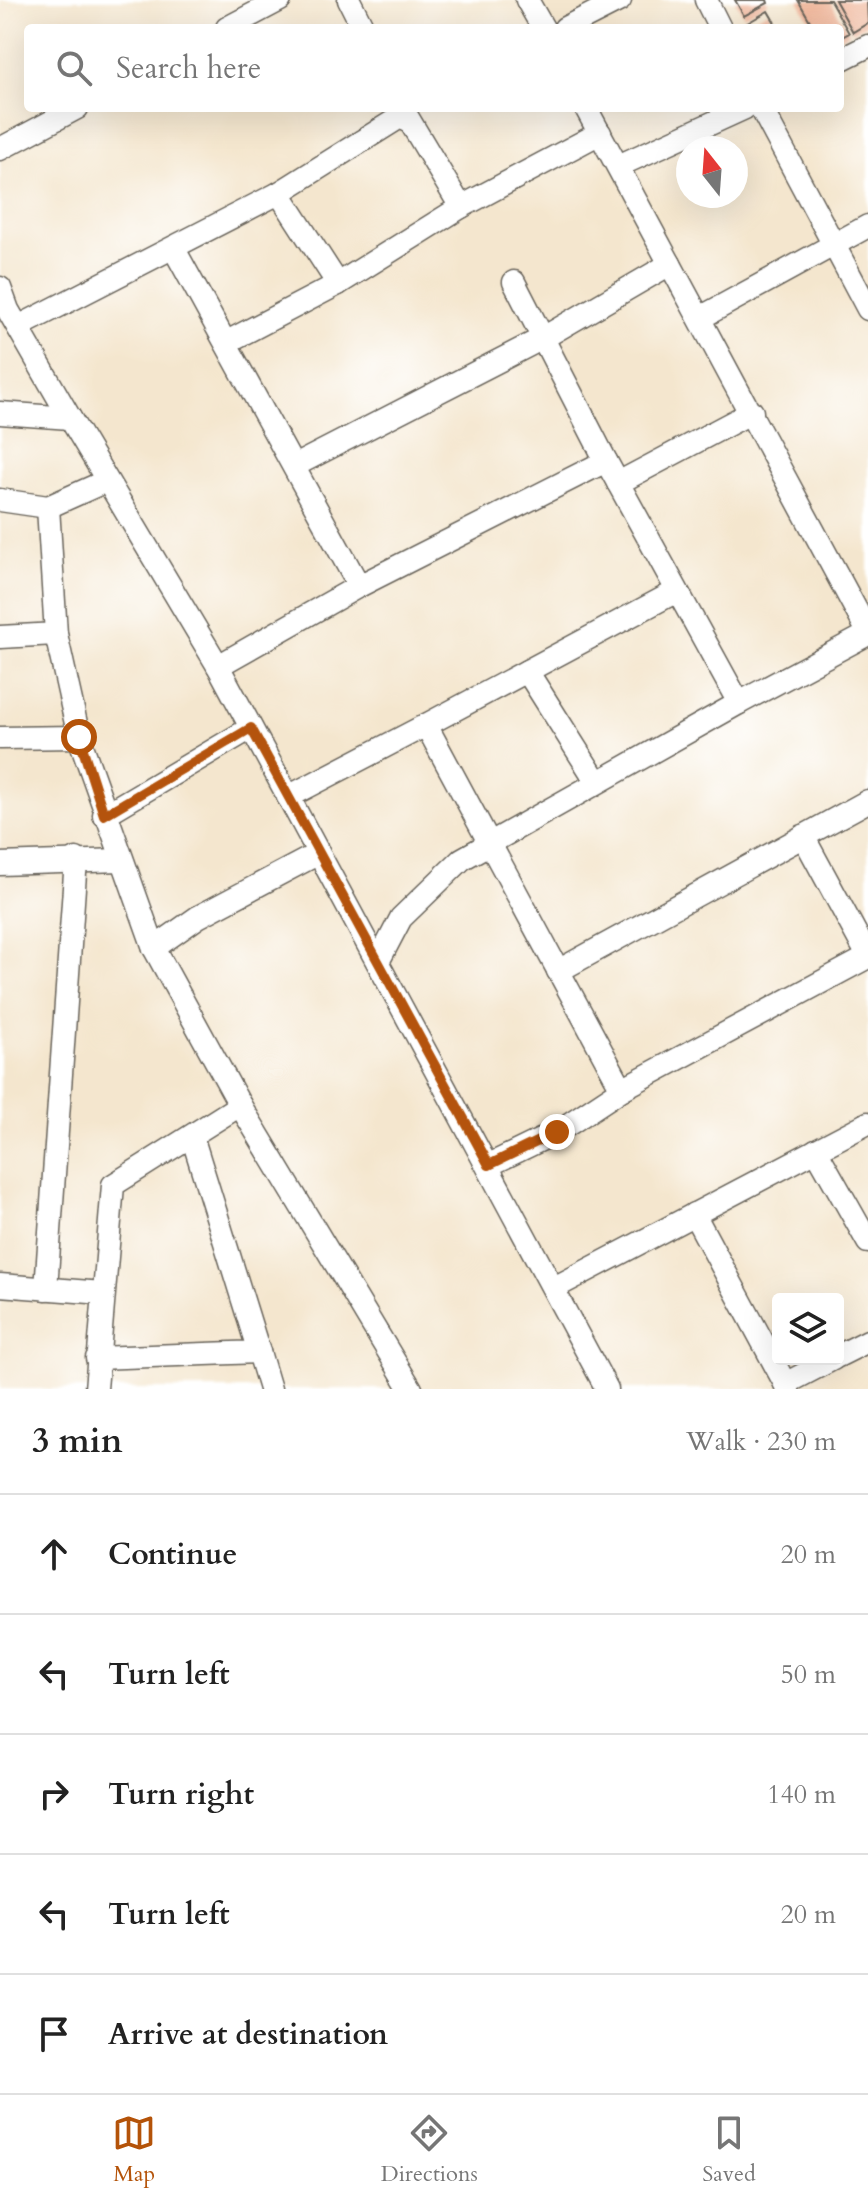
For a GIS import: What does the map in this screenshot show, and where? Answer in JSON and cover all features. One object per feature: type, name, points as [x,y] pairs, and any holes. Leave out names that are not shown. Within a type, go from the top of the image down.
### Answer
[{"type":"street","points":[[235,24],[280,0]]},
{"type":"street","points":[[349,0],[361,24]]},
{"type":"street","points":[[527,0],[541,24]]},
{"type":"street","points":[[573,24],[620,0]]},
{"type":"street","points":[[706,0],[718,24]]},
{"type":"street","points":[[844,58],[868,46]]},
{"type":"street","points":[[0,149],[69,112]]},
{"type":"street","points":[[9,316],[174,249],[279,193],[402,112]]},
{"type":"street","points":[[405,112],[461,207]]},
{"type":"street","points":[[378,962],[401,918],[462,859],[868,633],[588,112]]},
{"type":"street","points":[[618,166],[736,112]]},
{"type":"street","points":[[763,112],[868,309]]},
{"type":"street","points":[[227,342],[338,284],[461,207],[600,133]]},
{"type":"street","points":[[279,193],[338,284]]},
{"type":"street","points":[[700,318],[868,226]]},
{"type":"street","points":[[174,249],[359,586]]},
{"type":"street","points":[[294,466],[543,338],[670,264]]},
{"type":"street","points":[[514,282],[675,592],[739,703]]},
{"type":"street","points":[[0,288],[9,316],[218,666],[607,1389]]},
{"type":"street","points":[[618,483],[752,412]]},
{"type":"street","points":[[0,413],[70,418]]},
{"type":"street","points":[[218,666],[359,586],[606,461]]},
{"type":"street","points":[[0,500],[48,507],[106,481]]},
{"type":"street","points":[[48,507],[56,634],[79,737],[104,815],[154,948],[240,1105],[411,1389]]},
{"type":"street","points":[[288,797],[675,592]]},
{"type":"street","points":[[0,637],[56,634]]},
{"type":"street","points":[[527,671],[597,782]]},
{"type":"street","points":[[426,725],[622,1089]]},
{"type":"street","points":[[104,815],[251,728]]},
{"type":"street","points":[[0,738],[79,737]]},
{"type":"street","points":[[558,971],[868,801]]},
{"type":"street","points":[[489,1165],[557,1132],[622,1089],[868,957],[803,836]]},
{"type":"street","points":[[154,948],[198,917],[319,853]]},
{"type":"street","points":[[0,864],[76,859],[121,860]]},
{"type":"street","points":[[46,1289],[76,859]]},
{"type":"street","points":[[96,1389],[113,1185],[240,1105]]},
{"type":"street","points":[[554,1288],[868,1123]]},
{"type":"street","points":[[192,1136],[270,1389]]},
{"type":"street","points":[[816,1150],[868,1242]]},
{"type":"street","points":[[694,1214],[787,1386],[824,1365]]},
{"type":"street","points":[[0,1285],[103,1293]]},
{"type":"street","points":[[844,1354],[868,1341]]},
{"type":"street","points":[[97,1358],[259,1352]]},
{"type":"building","points":[[735,0],[767,0],[768,3],[744,16]]},
{"type":"building","points":[[798,0],[830,0],[844,24],[812,24]]},
{"type":"building","points":[[835,0],[867,0],[868,23],[853,32]]},
{"type":"building","points":[[768,11],[776,24],[746,24]]},
{"type":"route","points":[[79,737],[104,815],[251,728],[489,1165],[557,1132]]}]
